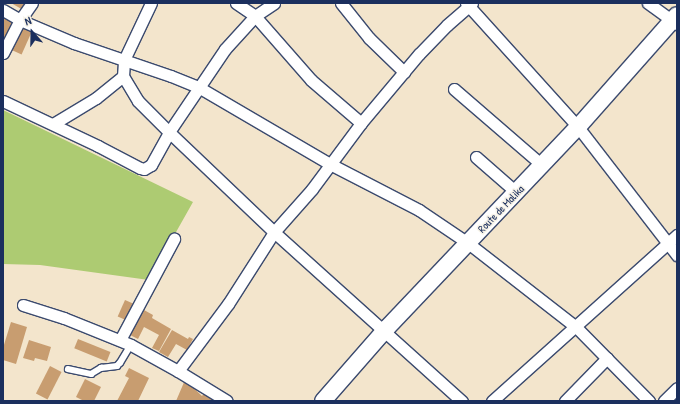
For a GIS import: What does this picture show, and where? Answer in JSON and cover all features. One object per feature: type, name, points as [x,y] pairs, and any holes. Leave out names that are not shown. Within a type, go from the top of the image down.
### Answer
[{"type":"main road","name":"Route de Malika","points":[[323,401],[385,331],[578,127],[675,20]]},
{"type":"street","points":[[3,53],[20,20],[32,3]]},
{"type":"street","points":[[151,3],[124,60],[123,76],[138,101],[274,232],[462,401]]},
{"type":"street","points":[[236,3],[255,16],[312,80],[360,123]]},
{"type":"street","points":[[3,101],[144,169],[151,165],[169,132],[225,49],[255,16],[274,3]]},
{"type":"street","points":[[341,3],[370,38],[404,72]]},
{"type":"street","points":[[648,3],[675,20]]},
{"type":"street","points":[[178,371],[228,304],[274,232],[297,208],[360,123],[437,35],[468,4],[578,127],[677,255]]},
{"type":"street","points":[[3,10],[20,20],[74,43],[200,88],[330,164],[419,210],[468,243],[576,327],[649,401]]},
{"type":"street","points":[[53,124],[96,98],[123,76]]},
{"type":"street","points":[[454,89],[542,165]]},
{"type":"street","points":[[476,157],[516,192]]},
{"type":"street","points":[[492,401],[677,235]]},
{"type":"street","points":[[120,340],[174,239]]},
{"type":"street","points":[[23,305],[64,318],[131,345],[178,371],[227,401]]},
{"type":"street","points":[[565,401],[607,358]]},
{"type":"street","points":[[664,401],[677,388]]},
{"type":"lane","points":[[68,369],[91,374],[101,368],[117,366],[131,345]]},
{"type":"green space","points":[[3,110],[193,202],[149,280],[40,265],[3,264]]},
{"type":"building","points":[[11,3],[27,3],[25,11]]},
{"type":"building","points":[[3,14],[13,20],[5,40],[3,39]]},
{"type":"building","points":[[22,24],[33,29],[22,54],[11,50]]},
{"type":"building","points":[[125,300],[134,304],[127,321],[118,316]]},
{"type":"building","points":[[144,310],[153,315],[152,318],[171,329],[159,351],[152,348],[159,335],[144,327],[138,339],[130,335]]},
{"type":"building","points":[[11,322],[27,327],[16,364],[3,360],[3,348]]},
{"type":"building","points":[[172,330],[188,339],[189,337],[193,339],[187,350],[176,344],[168,357],[159,352]]},
{"type":"building","points":[[78,339],[110,352],[107,361],[74,348]]},
{"type":"building","points":[[29,340],[51,347],[47,361],[35,358],[34,361],[23,358]]},
{"type":"building","points":[[50,366],[62,372],[48,400],[36,394]]},
{"type":"building","points":[[129,368],[149,378],[138,401],[117,401],[129,378],[125,376]]},
{"type":"building","points":[[85,379],[101,387],[94,401],[84,401],[76,397]]},
{"type":"building","points":[[185,380],[202,396],[205,392],[213,398],[212,400],[214,401],[176,401]]}]
